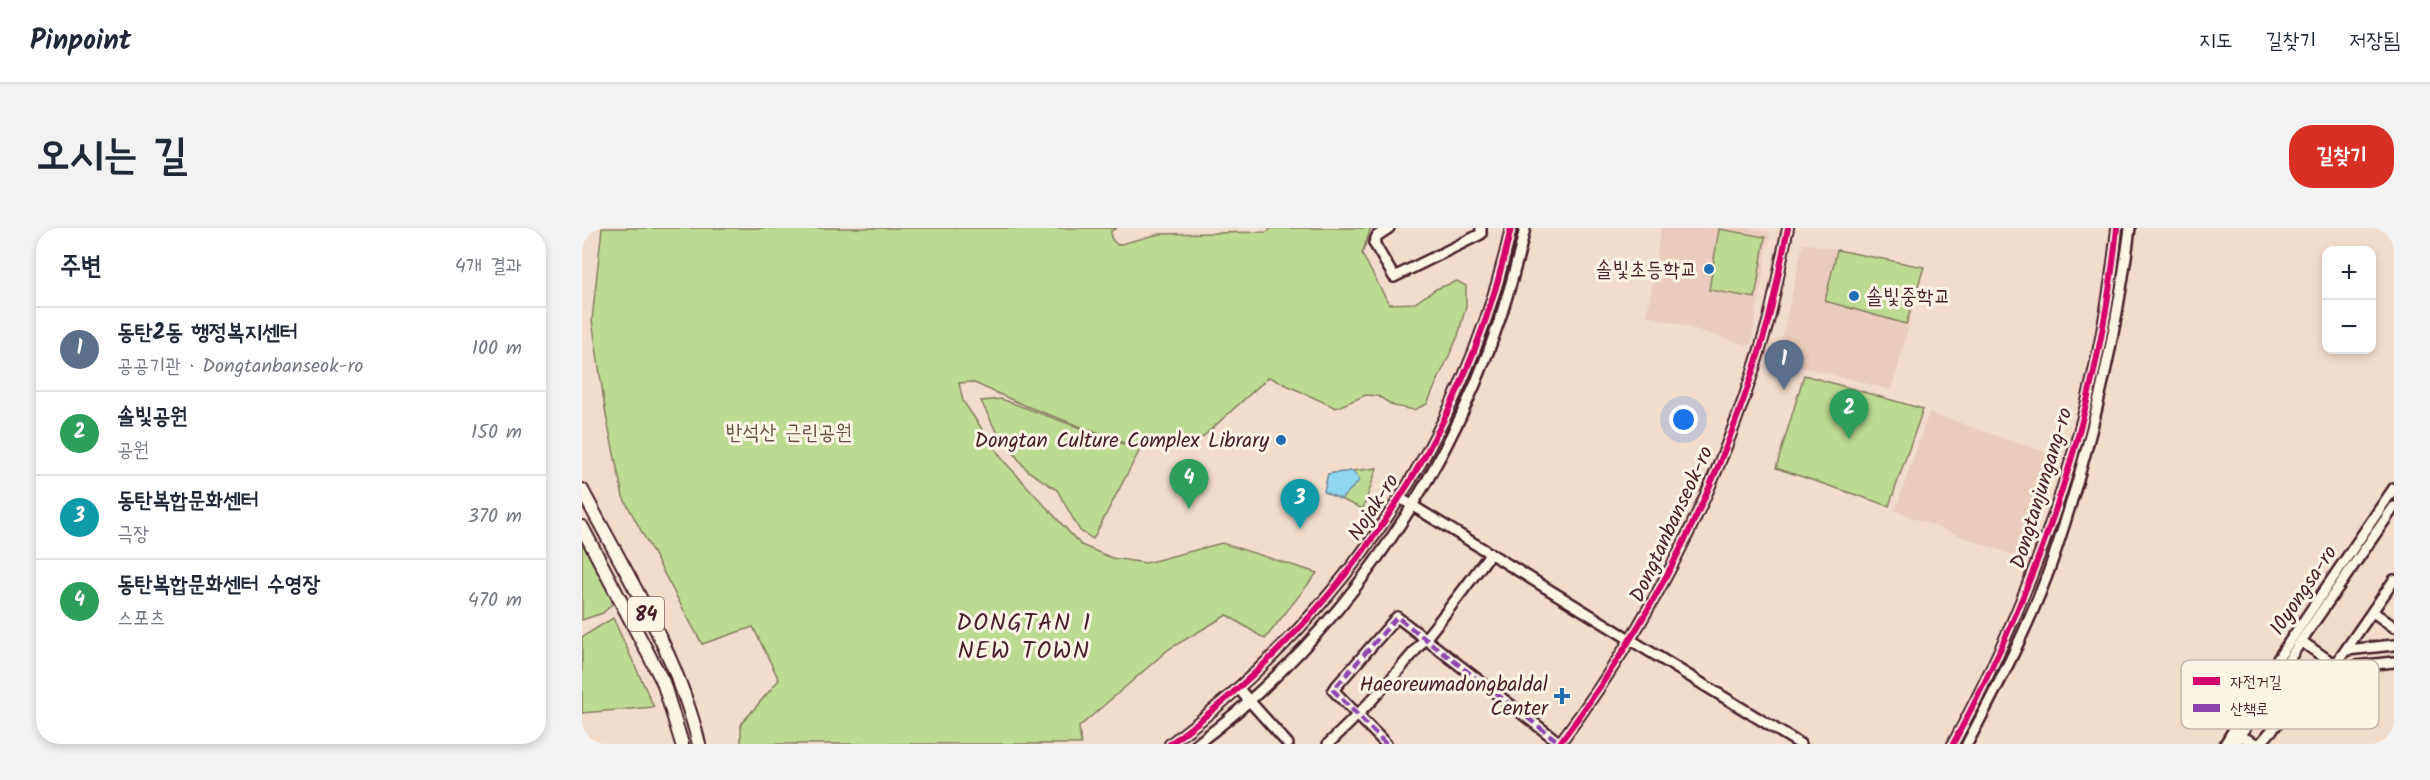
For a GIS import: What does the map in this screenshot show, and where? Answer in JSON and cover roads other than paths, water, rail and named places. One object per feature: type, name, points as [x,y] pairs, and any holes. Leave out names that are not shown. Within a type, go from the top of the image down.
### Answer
[{"type":"main road","name":"84","points":[[582,490],[672,665],[689,706],[699,744]]},
{"type":"main road","name":"84","points":[[582,527],[663,682],[682,744]]},
{"type":"street","points":[[1389,228],[1377,236],[1374,243],[1394,277],[1481,234],[1481,228]]},
{"type":"street","name":"Nojak-ro","points":[[1170,744],[1271,660],[1321,606],[1374,537],[1400,498],[1424,457],[1477,341],[1510,228]]},
{"type":"street","name":"Nojak-ro","points":[[1197,744],[1281,670],[1337,609],[1385,546],[1412,505],[1436,464],[1487,354],[1511,281],[1525,228]]},
{"type":"street","name":"Dongtanbanseok-ro","points":[[1559,744],[1632,641],[1709,492],[1767,322],[1788,228]]},
{"type":"street","name":"Dongtanjungang-ro","points":[[1953,744],[2003,646],[2039,558],[2062,492],[2094,364],[2110,282],[2117,228]]},
{"type":"street","name":"Dongtanjungang-ro","points":[[1967,744],[2008,664],[2056,552],[2112,343],[2130,228]]},
{"type":"street","points":[[1424,457],[1428,465],[1436,464]]},
{"type":"street","name":"10yongsa-ro","points":[[2284,660],[2394,488]]},
{"type":"street","points":[[1400,498],[1800,744]]},
{"type":"street","name":"10yongsa-ro","points":[[2288,660],[2394,507]]},
{"type":"street","points":[[1374,537],[1381,538],[1385,546]]},
{"type":"street","points":[[1328,744],[1358,716],[1424,640],[1491,554]]},
{"type":"street","points":[[2339,660],[2394,580]]},
{"type":"street","points":[[2373,612],[2394,627]]},
{"type":"street","points":[[1386,744],[1333,690],[1397,617],[1559,744]]},
{"type":"street","points":[[2301,641],[2328,660]]},
{"type":"street","points":[[2347,650],[2394,645]]},
{"type":"street","points":[[1271,660],[1273,668],[1281,670]]},
{"type":"street","points":[[2379,664],[2394,662]]},
{"type":"street","points":[[1239,688],[1288,744]]},
{"type":"street","points":[[2235,737],[2258,744],[2271,729]]},
{"type":"street","name":"10yongsa-ro","points":[[2225,744],[2235,737]]},
{"type":"water","points":[[1352,471],[1357,475],[1359,481],[1341,499],[1324,492],[1328,474]]},
{"type":"place","name":"솔빛초등학교","points":[[1709,269]]},
{"type":"place","name":"솔빛중학교","points":[[1854,296]]},
{"type":"place","name":"동탄2동 행정복지센터","points":[[1784,390]]},
{"type":"place","name":"솔빛공원","points":[[1849,439]]},
{"type":"place","name":"Dongtan Culture Complex Library","points":[[1281,440]]},
{"type":"place","name":"동탄복합문화센터 수영장","points":[[1189,509]]},
{"type":"place","name":"동탄복합문화센터","points":[[1300,529]]},
{"type":"place","name":"Haeoreumadongbaldal Center","points":[[1562,696]]},
{"type":"district","name":"DONGTAN 1 NEW TOWN","points":[[1024,636]]},
{"type":"park label","name":"반석산 근린공원","points":[[789,432]]}]
